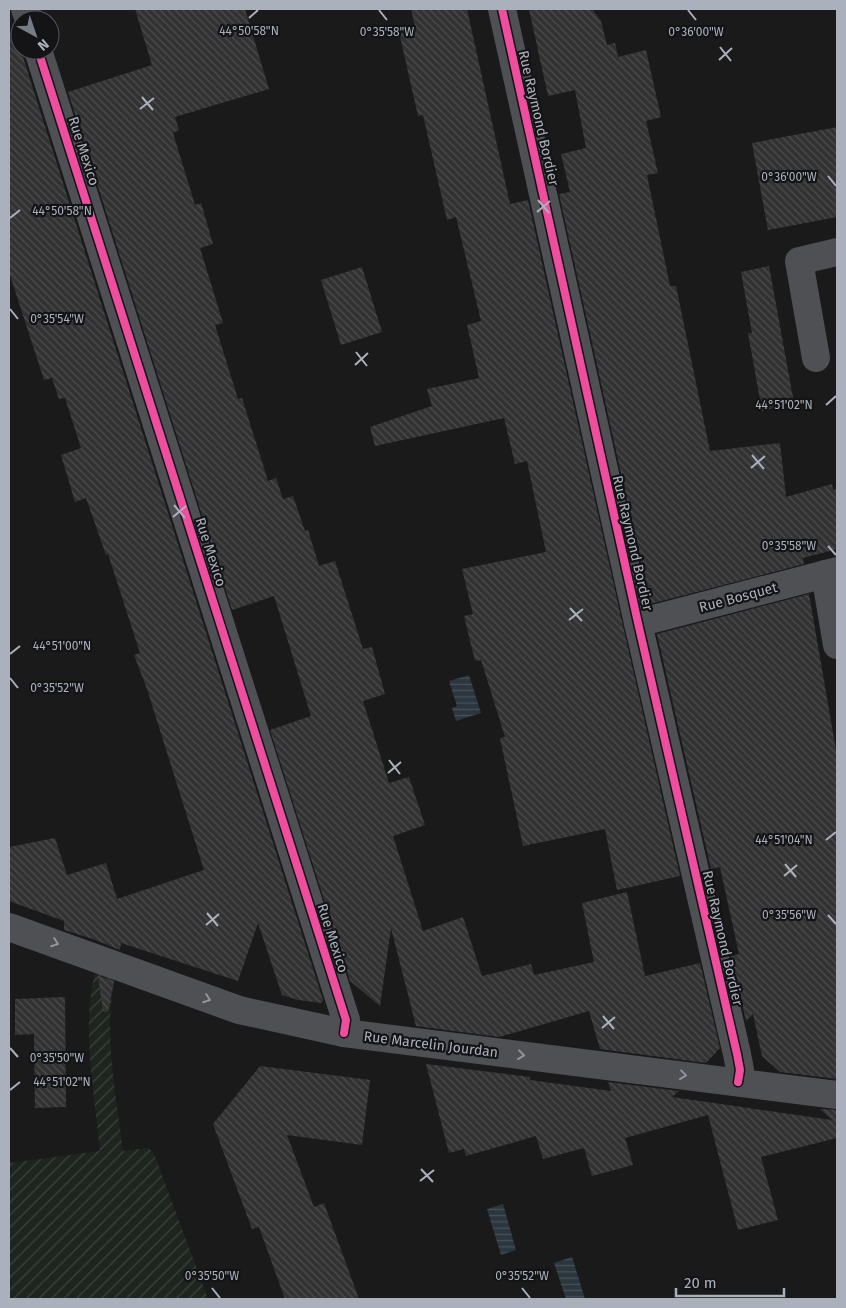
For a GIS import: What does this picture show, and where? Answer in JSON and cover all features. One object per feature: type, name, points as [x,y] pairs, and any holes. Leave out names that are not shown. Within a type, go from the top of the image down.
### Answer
[{"type":"street","name":"Rue Raymond Bordier","points":[[502,9],[638,623],[737,1054],[740,1070],[738,1082]]},
{"type":"street","name":"Rue Mexico","points":[[41,60],[346,1020],[344,1033]]},
{"type":"street","points":[[816,358],[799,261],[837,252]]},
{"type":"street","name":"Rue Bosquet","points":[[638,623],[831,572]]},
{"type":"street","points":[[831,572],[837,646]]},
{"type":"street","name":"Rue Marcelin Jourdan","points":[[9,927],[239,1010],[344,1033],[837,1095]]},
{"type":"shaded area","points":[[469,675],[481,713],[456,721],[452,708],[457,706],[449,681]]},
{"type":"shaded area","points":[[95,971],[115,977],[110,1021],[110,1043],[123,1151],[147,1148],[153,1151],[208,1299],[9,1299],[9,1163],[100,1151],[89,1036],[90,1007]]},
{"type":"shaded area","points":[[503,1204],[516,1250],[501,1255],[487,1209]]},
{"type":"shaded area","points":[[572,1257],[585,1299],[566,1299],[554,1263]]},
{"type":"building","points":[[135,9],[245,9],[269,89],[175,117],[179,130],[173,133],[195,205],[201,203],[213,244],[200,248],[223,323],[215,325],[238,399],[242,398],[268,481],[276,478],[283,499],[293,496],[305,531],[308,530],[319,566],[335,561],[363,649],[372,647],[385,694],[363,701],[389,783],[409,777],[425,825],[393,836],[423,931],[463,917],[482,976],[531,964],[534,975],[594,962],[582,903],[627,892],[645,976],[700,963],[720,1048],[706,1063],[600,1049],[589,1011],[499,1037],[416,1026],[391,928],[380,1006],[350,981],[270,730],[311,716],[274,596],[232,610],[68,92],[152,65]]},
{"type":"building","points":[[411,9],[467,9],[510,204],[528,200],[680,876],[617,890],[605,829],[523,846],[500,738],[505,737],[481,660],[475,661],[464,616],[473,614],[462,569],[546,552],[527,461],[515,464],[504,418],[375,446],[370,427],[432,406],[427,389],[479,378],[467,325],[481,321],[456,217],[447,220],[423,115],[418,116],[399,32],[415,27]]},
{"type":"building","points":[[529,9],[592,9],[601,21],[607,45],[615,43],[618,57],[646,50],[661,117],[646,121],[658,173],[647,175],[670,286],[676,286],[710,451],[780,443],[786,497],[832,484],[833,490],[837,489],[837,549],[803,558],[804,564],[650,604],[559,194],[570,192],[561,154],[586,148],[575,90],[548,96]]},
{"type":"building","points":[[9,33],[10,60],[24,60],[323,1000],[321,1003],[298,1000],[282,995],[258,923],[238,981],[121,943],[120,950],[64,930],[64,921],[9,901],[9,847],[55,838],[67,875],[106,863],[117,899],[204,870],[147,689],[134,655],[140,653],[108,554],[106,555],[86,498],[75,502],[61,455],[81,448],[65,398],[59,399],[52,378],[44,380],[9,272]]},
{"type":"building","points":[[837,127],[837,217],[768,230],[752,143]]},
{"type":"building","points":[[769,266],[794,403],[762,411],[748,333],[752,333],[741,272]]},
{"type":"building","points":[[362,267],[382,332],[341,345],[321,280]]},
{"type":"building","points":[[809,594],[837,756],[837,1079],[780,1072],[762,1056],[753,1014],[746,1021],[731,956],[739,954],[720,867],[711,869],[657,634]]},
{"type":"building","points":[[98,976],[114,981],[108,1012],[103,1011]]},
{"type":"building","points":[[65,997],[66,1107],[35,1108],[34,1034],[15,1035],[15,999]]},
{"type":"building","points":[[426,1064],[530,1077],[530,1080],[611,1091],[608,1082],[679,1091],[672,1097],[832,1120],[820,1109],[837,1110],[837,1138],[761,1157],[778,1220],[738,1230],[708,1115],[625,1138],[633,1165],[592,1176],[584,1148],[543,1159],[536,1136],[466,1156],[464,1149],[449,1153]]},
{"type":"building","points":[[260,1066],[370,1080],[362,1145],[287,1135],[314,1207],[324,1203],[359,1299],[285,1299],[259,1227],[252,1229],[213,1124]]},
{"type":"cycle path","points":[[502,9],[638,623],[737,1054],[740,1070],[738,1082]]},
{"type":"cycle path","points":[[41,60],[346,1020],[344,1033]]}]
